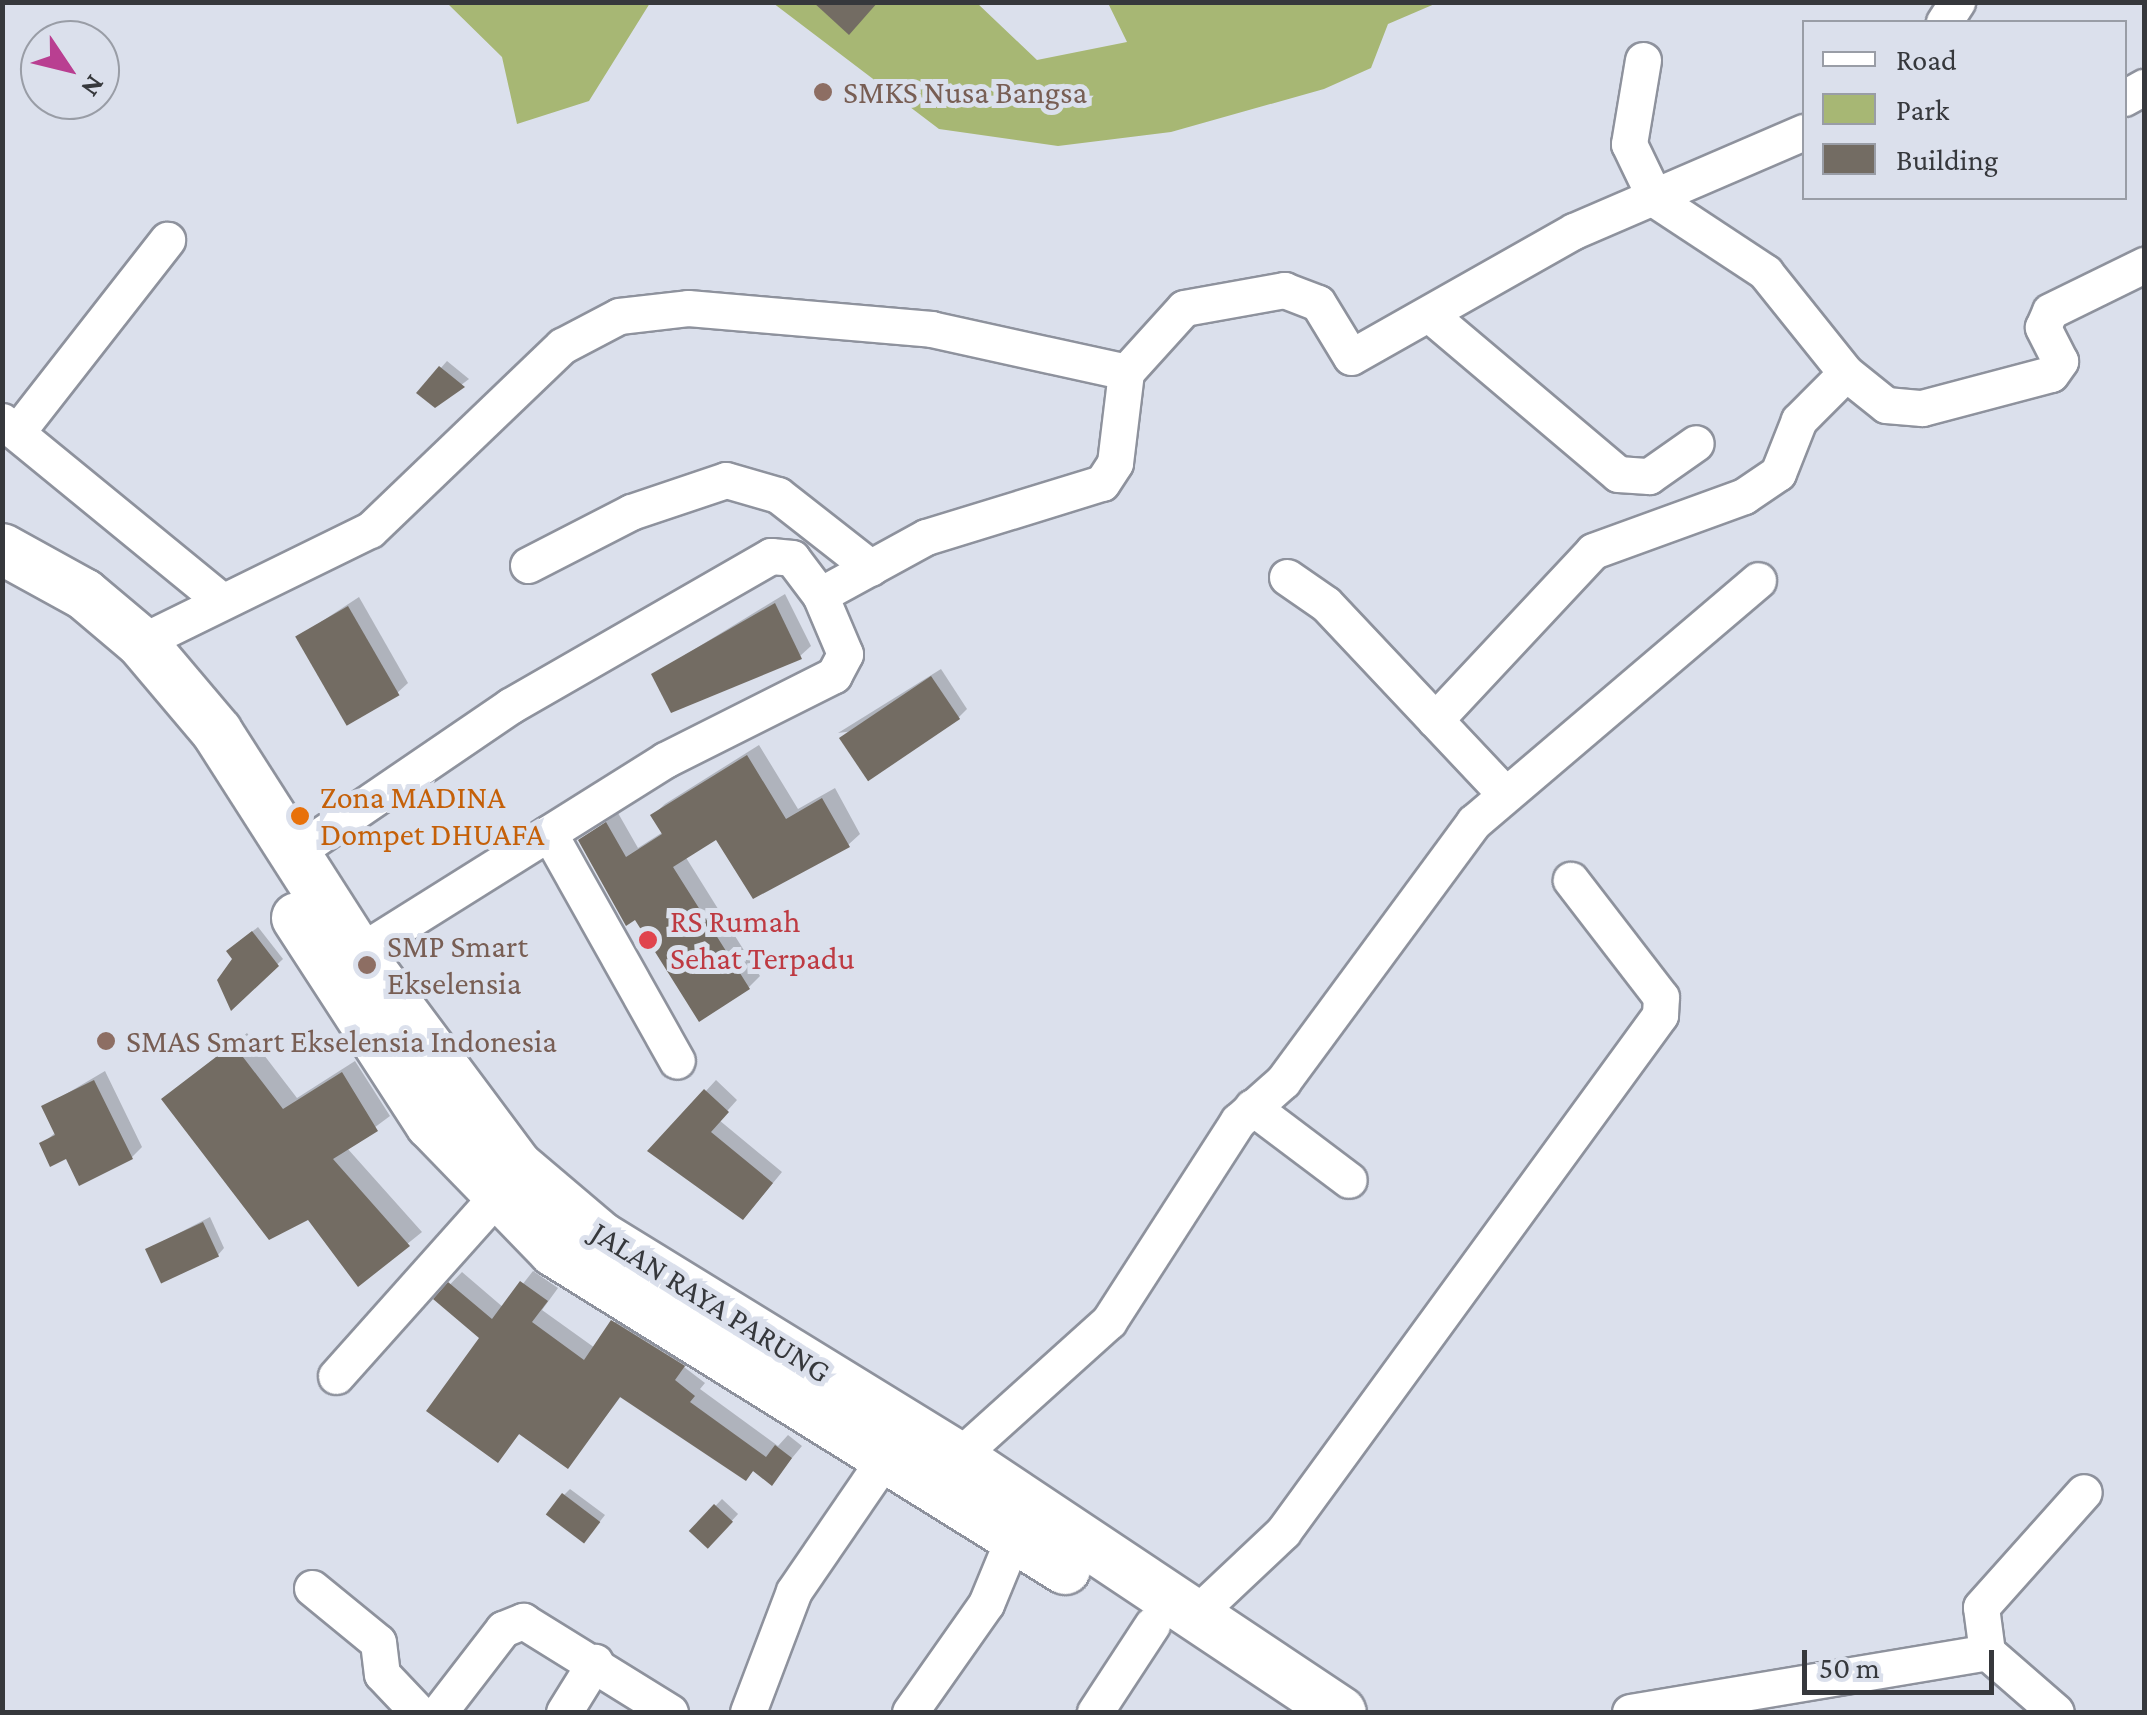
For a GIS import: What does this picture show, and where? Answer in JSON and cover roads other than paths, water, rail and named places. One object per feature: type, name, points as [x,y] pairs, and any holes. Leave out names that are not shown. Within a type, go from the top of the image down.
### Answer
[{"type":"highway","name":"JALAN RAYA PARUNG","points":[[2,549],[84,594],[140,642],[217,732],[296,852],[343,962],[368,1040],[494,1198],[554,1251],[1014,1536],[1341,1712]]},
{"type":"highway","name":"JALAN RAYA PARUNG","points":[[2,584],[65,616],[147,696],[343,962],[516,1166],[602,1238],[984,1436],[1173,1620],[1282,1712]]},
{"type":"street","points":[[1643,60],[1629,144],[1656,200],[1776,282],[1846,374],[1895,408],[2022,386],[2060,364],[2044,327],[2050,311],[2144,265]]},
{"type":"street","points":[[820,595],[969,522],[1102,484],[1115,463],[1126,372],[1184,308],[1254,294],[1311,296],[1349,357],[1430,315],[1574,230],[1656,200],[1802,133]]},
{"type":"street","points":[[167,240],[10,426],[209,607]]},
{"type":"street","points":[[140,642],[370,530],[562,346],[619,316],[688,308],[931,329],[1126,372]]},
{"type":"street","points":[[1430,315],[1618,474],[1648,476],[1696,444]]},
{"type":"street","points":[[1436,720],[1594,551],[1743,496],[1778,473],[1799,420],[1846,374]]},
{"type":"street","points":[[528,564],[631,512],[726,480],[778,496],[870,568]]},
{"type":"street","points":[[296,852],[510,706],[771,556],[792,558],[820,595],[845,654],[834,675],[665,760],[343,962]]},
{"type":"street","points":[[1287,577],[1326,604],[1504,793]]},
{"type":"street","points":[[984,1436],[1072,1362],[1140,1282],[1252,1107],[1283,1081],[1432,873],[1504,793],[1758,580]]},
{"type":"street","points":[[549,833],[677,1061]]},
{"type":"street","points":[[1095,1712],[1173,1620],[1283,1532],[1660,1015],[1661,997],[1571,880]]},
{"type":"street","points":[[1252,1107],[1349,1180]]},
{"type":"street","points":[[336,1376],[494,1198]]},
{"type":"street","points":[[748,1712],[788,1602],[887,1456]]},
{"type":"street","points":[[2056,1712],[1987,1652],[1981,1607],[2084,1492]]},
{"type":"street","points":[[910,1712],[986,1604],[1014,1536]]},
{"type":"street","points":[[312,1588],[378,1642],[382,1674],[418,1712]]},
{"type":"street","points":[[438,1712],[513,1624],[536,1624],[670,1712]]},
{"type":"street","points":[[1630,1712],[1987,1652]]},
{"type":"street","points":[[564,1712],[595,1662]]},
{"type":"place","name":"SMKS Nusa Bangsa","points":[[823,92]]},
{"type":"place","name":"Zona MADINA Dompet DHUAFA","points":[[300,816]]},
{"type":"place","name":"RS Rumah Sehat Terpadu","points":[[648,940]]},
{"type":"place","name":"SMP Smart Ekselensia","points":[[367,965]]},
{"type":"place","name":"SMAS Smart Ekselensia Indonesia","points":[[106,1041]]}]
